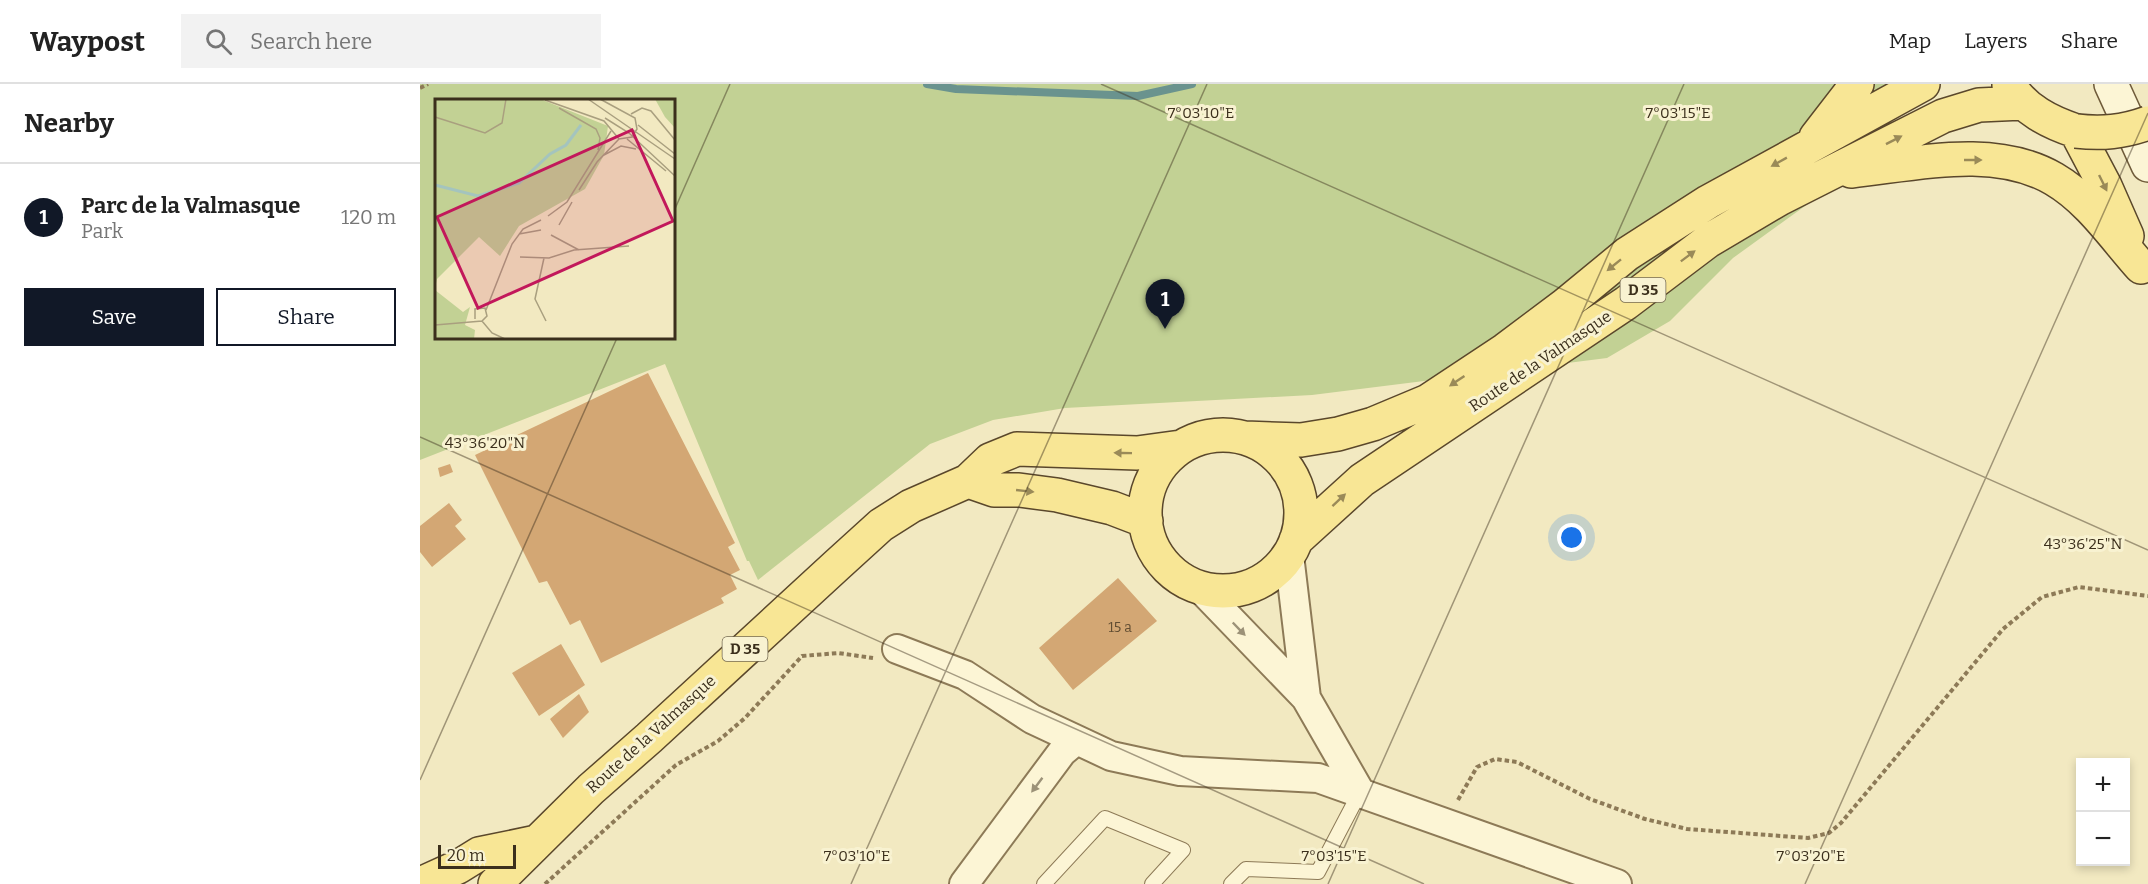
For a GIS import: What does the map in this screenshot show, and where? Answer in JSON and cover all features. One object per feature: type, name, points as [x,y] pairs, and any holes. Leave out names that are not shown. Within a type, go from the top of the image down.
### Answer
[{"type":"main road","points":[[1810,145],[1857,84]]},
{"type":"main road","name":"Route de la Valmasque","points":[[1245,438],[1301,441],[1338,434],[1373,424],[1428,401],[1514,343],[1627,254],[1708,202],[1923,84]]},
{"type":"main road","points":[[2111,84],[2148,165]]},
{"type":"main road","points":[[2015,93],[2039,116],[2076,131],[2102,134],[2128,130],[2148,123]]},
{"type":"main road","name":"Route de la Valmasque","points":[[1293,548],[1362,480],[1617,309],[1708,241],[1779,199],[1943,116],[2015,93]]},
{"type":"main road","points":[[2076,131],[2105,186],[2145,274]]},
{"type":"main road","points":[[1831,173],[1976,159],[2010,162],[2031,168],[2055,180],[2074,195],[2108,228],[2145,274]]},
{"type":"main road","points":[[1232,435],[1245,438],[1271,451],[1281,461],[1293,478],[1300,498],[1301,513],[1293,548],[1280,567],[1256,584],[1228,590],[1213,590],[1185,581],[1162,562],[1148,536],[1145,507],[1152,479],[1169,456],[1181,447],[1206,436],[1232,435]]},
{"type":"main road","name":"Route de la Valmasque","points":[[495,884],[591,789],[881,525],[911,506],[968,481],[990,460],[1017,449],[1137,453],[1181,447]]},
{"type":"main road","points":[[968,481],[994,490],[1019,490],[1057,495],[1112,508],[1146,521]]},
{"type":"main road","points":[[428,882],[478,854],[537,842]]},
{"type":"street","points":[[1293,548],[1306,698]]},
{"type":"street","points":[[1199,586],[1306,698],[1360,792]]},
{"type":"street","points":[[887,654],[965,675],[1032,719],[1111,756],[1180,771],[1318,778],[1617,884]]},
{"type":"street","points":[[964,884],[1062,752],[1075,741]]},
{"type":"lane","points":[[1231,884],[1246,869],[1318,872],[1360,792]]},
{"type":"lane","points":[[1044,884],[1105,818],[1183,850],[1152,884]]},
{"type":"path","points":[[420,88],[428,84]]},
{"type":"path","points":[[1457,803],[1477,767],[1495,759],[1517,762],[1590,800],[1645,819],[1687,829],[1808,838],[1830,833],[1841,824],[2003,629],[2042,597],[2079,587],[2148,596]]},
{"type":"path","points":[[545,884],[676,765],[718,741],[745,718],[802,656],[838,653],[887,654]]},
{"type":"green space","points":[[420,84],[1909,84],[1902,101],[1855,170],[1733,258],[1670,321],[1607,358],[1312,395],[1065,408],[993,420],[930,444],[758,580],[747,561],[665,364],[420,460]]},
{"type":"building","points":[[648,373],[735,543],[728,547],[740,570],[730,575],[737,589],[721,598],[724,603],[601,663],[580,620],[570,625],[547,581],[539,583],[475,455]]},
{"type":"building","points":[[450,464],[453,472],[440,477],[438,468]]},
{"type":"building","points":[[449,503],[462,520],[455,526],[466,539],[432,567],[420,552],[420,526]]},
{"type":"building","points":[[1118,578],[1157,621],[1073,690],[1039,648]]},
{"type":"building","points":[[561,644],[585,685],[539,716],[512,673]]},
{"type":"building","points":[[579,694],[589,712],[563,738],[550,719]]},
{"type":"waterway","points":[[927,84],[956,89],[1138,96],[1192,84]]},
{"type":"place","name":"Parc de la Valmasque","points":[[1165,329]]}]
